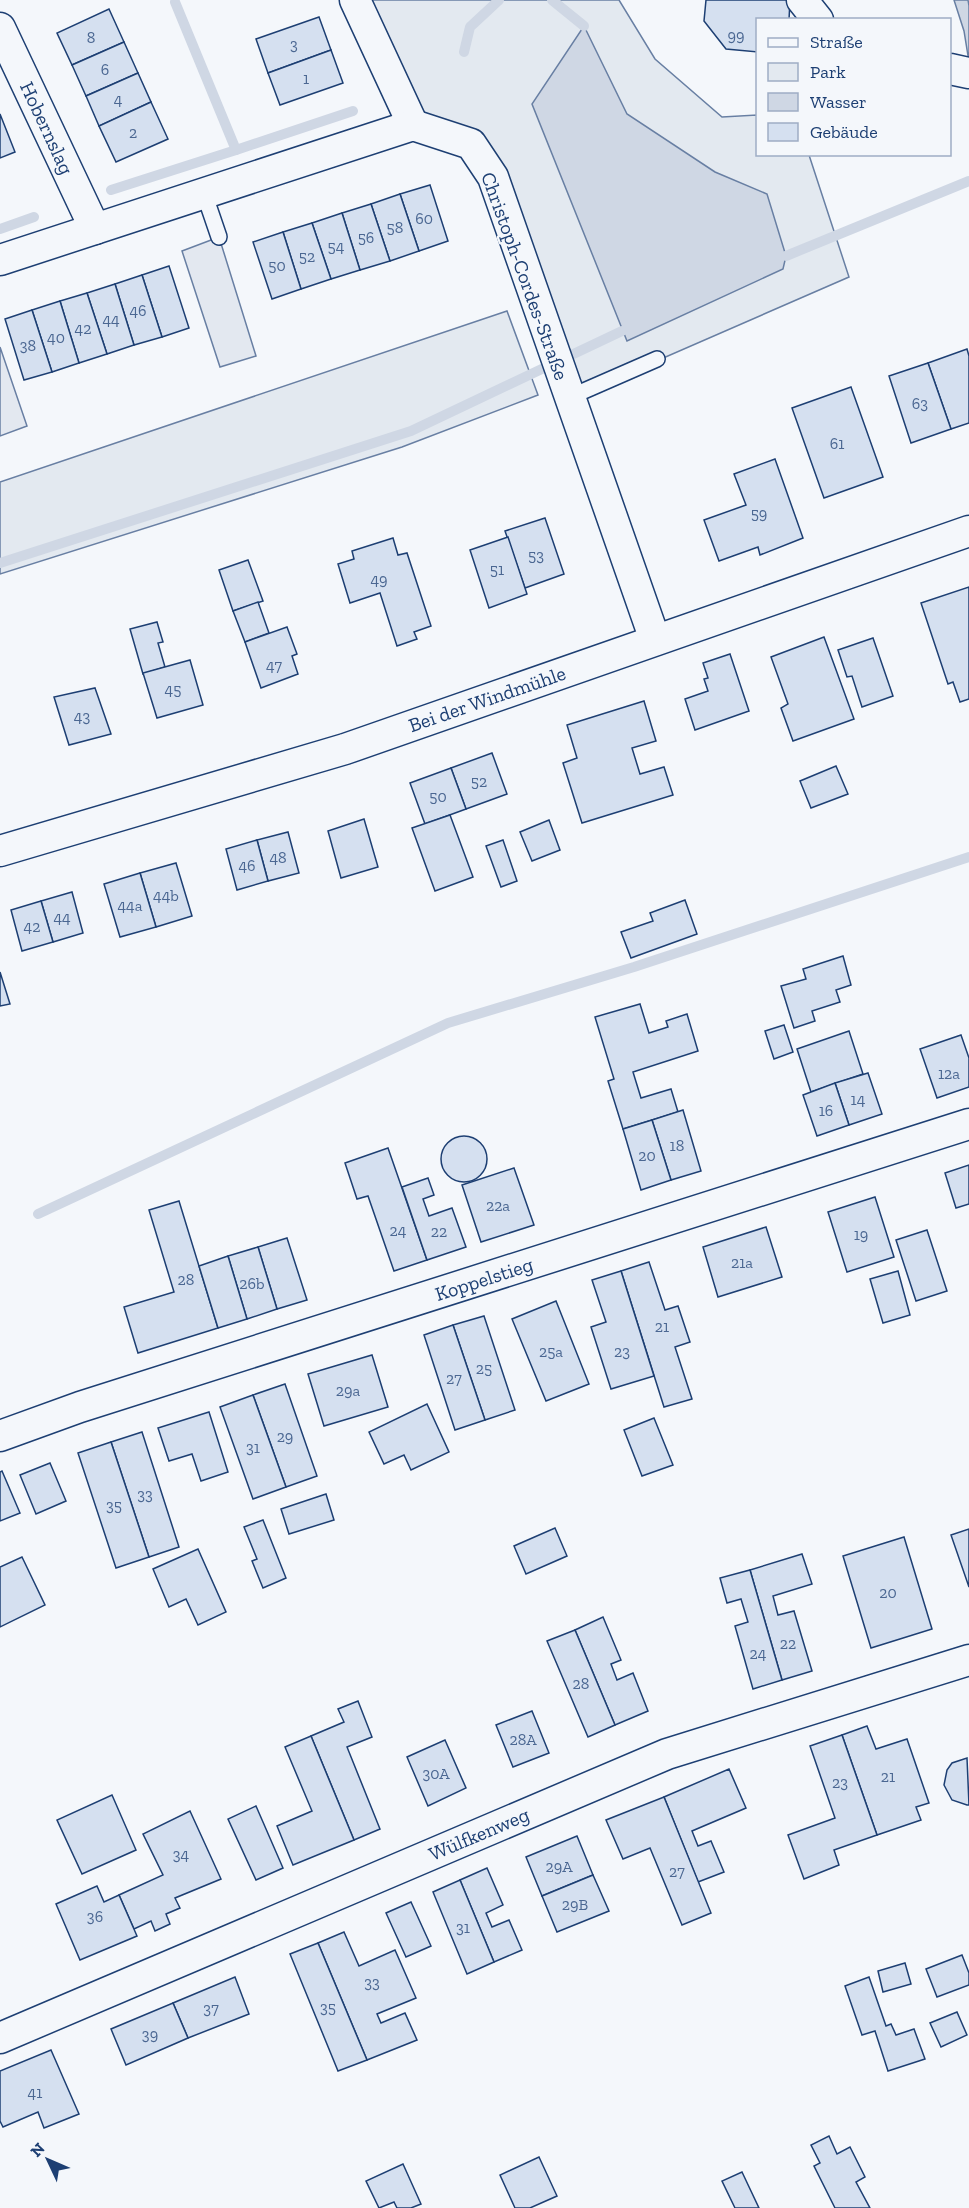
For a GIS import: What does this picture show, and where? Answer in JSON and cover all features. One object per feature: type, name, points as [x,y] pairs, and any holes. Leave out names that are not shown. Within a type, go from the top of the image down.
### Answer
[{"type":"street","points":[[0,260],[413,125],[355,0]]},
{"type":"street","points":[[801,0],[816,18]]},
{"type":"street","name":"Hobernslag","points":[[0,28],[95,229]]},
{"type":"street","points":[[951,69],[969,73]]},
{"type":"street","name":"Christoph-Cordes-Straße","points":[[413,125],[471,144],[493,177],[547,338],[655,640]]},
{"type":"street","name":"Bei der Windmühle","points":[[0,851],[345,749],[969,531]]},
{"type":"street","name":"Koppelstieg","points":[[0,1436],[80,1407],[969,1124]]},
{"type":"street","name":"Wülfkenweg","points":[[0,2038],[667,1754],[969,1660]]},
{"type":"lane","points":[[204,193],[219,237]]},
{"type":"lane","points":[[570,397],[657,359]]},
{"type":"green space","points":[[368,0],[619,0],[655,59],[722,117],[756,115],[756,156],[809,156],[849,277],[583,393],[501,169],[424,115]]},
{"type":"green space","points":[[507,311],[538,395],[402,447],[0,574],[0,482]]},
{"type":"shaded area","points":[[219,237],[256,356],[220,367],[182,251]]},
{"type":"shaded area","points":[[0,347],[27,426],[0,436]]},
{"type":"water","points":[[954,0],[968,0],[969,62],[964,31]]},
{"type":"water","points":[[584,26],[627,114],[715,172],[767,194],[786,256],[783,269],[627,341],[532,104]]},
{"type":"building","points":[[706,0],[790,0],[789,18],[756,18],[756,52],[726,49],[704,21]]},
{"type":"building","points":[[109,9],[124,42],[72,65],[57,33]]},
{"type":"building","points":[[319,17],[331,50],[268,73],[256,39]]},
{"type":"building","points":[[124,42],[138,73],[86,96],[72,65]]},
{"type":"building","points":[[331,50],[343,83],[280,105],[268,73]]},
{"type":"building","points":[[138,73],[151,102],[99,126],[86,96]]},
{"type":"building","points":[[151,102],[168,139],[116,162],[99,126]]},
{"type":"building","points":[[0,114],[15,152],[0,158]]},
{"type":"building","points":[[430,185],[448,241],[419,251],[400,194]]},
{"type":"building","points":[[400,194],[419,251],[390,261],[371,204]]},
{"type":"building","points":[[371,204],[390,261],[360,270],[342,213]]},
{"type":"building","points":[[342,213],[360,270],[331,279],[312,223]]},
{"type":"building","points":[[312,223],[331,279],[301,289],[283,232]]},
{"type":"building","points":[[283,232],[301,289],[272,299],[253,242]]},
{"type":"building","points":[[169,266],[189,328],[162,337],[142,275]]},
{"type":"building","points":[[142,275],[162,337],[134,345],[115,284]]},
{"type":"building","points":[[115,284],[134,345],[107,354],[87,293]]},
{"type":"building","points":[[87,293],[107,354],[79,363],[60,301]]},
{"type":"building","points":[[60,301],[79,363],[52,372],[32,310]]},
{"type":"building","points":[[32,310],[52,372],[24,380],[5,319]]},
{"type":"building","points":[[967,349],[969,356],[969,423],[951,429],[928,363]]},
{"type":"building","points":[[928,363],[951,429],[911,443],[889,376]]},
{"type":"building","points":[[851,387],[883,477],[824,498],[792,408]]},
{"type":"building","points":[[775,459],[803,538],[760,555],[758,547],[719,561],[704,520],[746,505],[734,474]]},
{"type":"building","points":[[545,518],[564,574],[525,588],[505,531]]},
{"type":"building","points":[[508,537],[527,594],[489,608],[470,550]]},
{"type":"building","points":[[393,538],[398,555],[407,553],[431,626],[414,632],[417,639],[397,646],[380,593],[350,603],[338,564],[354,559],[352,551]]},
{"type":"building","points":[[248,560],[263,601],[233,611],[219,570]]},
{"type":"building","points":[[969,587],[969,699],[960,702],[953,682],[948,684],[921,603]]},
{"type":"building","points":[[258,602],[269,633],[245,642],[233,611]]},
{"type":"building","points":[[157,622],[163,642],[158,643],[165,667],[143,674],[130,629]]},
{"type":"building","points":[[287,627],[297,654],[292,656],[298,674],[261,688],[245,642]]},
{"type":"building","points":[[824,637],[854,719],[793,741],[781,708],[788,704],[771,657]]},
{"type":"building","points":[[873,638],[893,696],[862,707],[852,676],[847,677],[838,650]]},
{"type":"building","points":[[730,654],[749,711],[695,730],[685,699],[708,691],[704,679],[708,678],[703,663]]},
{"type":"building","points":[[190,660],[203,705],[157,718],[143,673]]},
{"type":"building","points":[[95,688],[111,734],[69,745],[54,697]]},
{"type":"building","points":[[644,701],[656,741],[632,748],[640,774],[664,767],[673,795],[582,823],[563,763],[577,758],[567,725]]},
{"type":"building","points":[[492,753],[507,794],[466,809],[451,768]]},
{"type":"building","points":[[836,766],[848,794],[811,808],[800,781]]},
{"type":"building","points":[[451,768],[466,809],[425,824],[410,783]]},
{"type":"building","points":[[450,815],[473,877],[435,891],[412,828]]},
{"type":"building","points":[[364,819],[378,867],[341,878],[328,831]]},
{"type":"building","points":[[549,820],[560,850],[532,861],[520,832]]},
{"type":"building","points":[[288,832],[299,873],[268,881],[257,840]]},
{"type":"building","points":[[257,840],[268,881],[237,890],[226,849]]},
{"type":"building","points":[[503,840],[517,881],[501,887],[486,846]]},
{"type":"building","points":[[176,863],[192,916],[156,927],[140,873]]},
{"type":"building","points":[[140,873],[156,927],[120,937],[104,884]]},
{"type":"building","points":[[72,892],[83,933],[53,942],[41,901]]},
{"type":"building","points":[[685,900],[697,934],[631,958],[621,932],[653,921],[650,913]]},
{"type":"building","points":[[41,901],[53,942],[22,951],[11,910]]},
{"type":"building","points":[[843,956],[851,985],[836,990],[840,1002],[812,1011],[815,1021],[794,1028],[781,986],[806,979],[803,969]]},
{"type":"building","points":[[0,972],[10,1004],[0,1006]]},
{"type":"building","points":[[640,1004],[649,1033],[668,1027],[666,1021],[687,1014],[698,1051],[633,1072],[641,1098],[671,1089],[678,1112],[623,1129],[608,1081],[614,1079],[595,1017]]},
{"type":"building","points":[[784,1025],[793,1052],[774,1059],[765,1031]]},
{"type":"building","points":[[849,1031],[863,1074],[811,1092],[797,1049]]},
{"type":"building","points":[[961,1035],[969,1058],[969,1087],[937,1098],[920,1049]]},
{"type":"building","points":[[868,1073],[882,1114],[849,1125],[835,1083]]},
{"type":"building","points":[[835,1083],[849,1125],[817,1136],[803,1095]]},
{"type":"building","points":[[683,1110],[701,1171],[671,1180],[652,1120]]},
{"type":"building","points":[[652,1120],[671,1180],[641,1190],[623,1129]]},
{"type":"building","points":[[464,1136],[480,1143],[487,1159],[480,1175],[464,1182],[448,1175],[441,1159],[448,1143]]},
{"type":"building","points":[[388,1148],[427,1260],[394,1271],[368,1196],[357,1199],[345,1163]]},
{"type":"building","points":[[969,1165],[969,1204],[956,1208],[945,1173]]},
{"type":"building","points":[[514,1168],[534,1225],[481,1242],[462,1185]]},
{"type":"building","points":[[428,1178],[434,1195],[423,1199],[429,1216],[452,1208],[466,1247],[427,1260],[402,1187]]},
{"type":"building","points":[[875,1197],[894,1257],[847,1272],[828,1212]]},
{"type":"building","points":[[179,1201],[218,1328],[138,1353],[124,1307],[174,1292],[149,1210]]},
{"type":"building","points":[[766,1227],[782,1277],[718,1297],[703,1247]]},
{"type":"building","points":[[927,1230],[947,1291],[916,1301],[896,1240]]},
{"type":"building","points":[[287,1238],[307,1300],[277,1309],[258,1247]]},
{"type":"building","points":[[258,1247],[277,1309],[247,1319],[228,1256]]},
{"type":"building","points":[[228,1256],[247,1319],[218,1328],[199,1266]]},
{"type":"building","points":[[649,1262],[665,1310],[678,1306],[690,1342],[675,1347],[692,1399],[664,1407],[621,1271]]},
{"type":"building","points":[[621,1271],[654,1376],[611,1389],[591,1327],[606,1322],[592,1280]]},
{"type":"building","points":[[898,1271],[910,1315],[883,1323],[870,1279]]},
{"type":"building","points":[[556,1301],[589,1384],[546,1401],[512,1319]]},
{"type":"building","points":[[484,1316],[515,1410],[485,1420],[453,1325]]},
{"type":"building","points":[[453,1325],[485,1420],[455,1430],[424,1335]]},
{"type":"building","points":[[372,1355],[388,1407],[324,1426],[308,1374]]},
{"type":"building","points":[[285,1384],[317,1476],[286,1487],[253,1395]]},
{"type":"building","points":[[253,1395],[286,1487],[253,1499],[220,1407]]},
{"type":"building","points":[[427,1404],[449,1452],[411,1470],[404,1455],[384,1464],[369,1432]]},
{"type":"building","points":[[209,1412],[228,1472],[201,1481],[192,1454],[169,1461],[158,1428]]},
{"type":"building","points":[[654,1418],[673,1465],[642,1476],[624,1430]]},
{"type":"building","points":[[142,1432],[179,1547],[149,1557],[111,1442]]},
{"type":"building","points":[[111,1442],[149,1557],[116,1568],[78,1453]]},
{"type":"building","points":[[50,1463],[66,1501],[36,1514],[20,1475]]},
{"type":"building","points":[[2,1471],[20,1513],[0,1521],[0,1472]]},
{"type":"building","points":[[326,1494],[334,1520],[289,1534],[281,1509]]},
{"type":"building","points":[[263,1520],[286,1578],[263,1588],[252,1561],[257,1559],[244,1527]]},
{"type":"building","points":[[555,1528],[567,1556],[526,1574],[514,1546]]},
{"type":"building","points":[[969,1529],[969,1587],[951,1535]]},
{"type":"building","points":[[904,1537],[932,1629],[871,1648],[843,1556]]},
{"type":"building","points":[[198,1549],[226,1612],[198,1625],[186,1599],[169,1607],[153,1569]]},
{"type":"building","points":[[802,1554],[812,1584],[773,1596],[778,1615],[794,1611],[812,1671],[782,1680],[750,1570]]},
{"type":"building","points":[[22,1557],[45,1605],[0,1627],[0,1567]]},
{"type":"building","points":[[750,1570],[782,1680],[753,1689],[735,1626],[748,1622],[741,1599],[727,1603],[720,1578]]},
{"type":"building","points":[[603,1617],[621,1660],[611,1664],[617,1680],[633,1673],[648,1711],[615,1725],[575,1630]]},
{"type":"building","points":[[575,1630],[615,1725],[588,1737],[547,1641]]},
{"type":"building","points":[[358,1701],[372,1737],[347,1747],[380,1829],[354,1840],[311,1736],[344,1722],[338,1709]]},
{"type":"building","points":[[532,1711],[549,1753],[513,1767],[496,1725]]},
{"type":"building","points":[[867,1726],[876,1749],[907,1739],[929,1803],[916,1807],[921,1820],[877,1835],[842,1735]]},
{"type":"building","points":[[842,1735],[877,1835],[834,1850],[839,1865],[804,1879],[788,1835],[835,1818],[810,1746]]},
{"type":"building","points":[[311,1736],[354,1840],[293,1865],[277,1826],[312,1811],[285,1747]]},
{"type":"building","points":[[445,1740],[466,1788],[428,1806],[407,1757]]},
{"type":"building","points":[[967,1758],[969,1805],[952,1800],[944,1785],[947,1770],[952,1763]]},
{"type":"building","points":[[729,1769],[746,1808],[692,1831],[698,1846],[711,1841],[724,1872],[698,1882],[664,1797]]},
{"type":"building","points":[[112,1795],[136,1850],[82,1874],[57,1820]]},
{"type":"building","points":[[664,1797],[711,1913],[682,1925],[650,1848],[623,1859],[606,1820]]},
{"type":"building","points":[[256,1806],[283,1868],[256,1880],[228,1819]]},
{"type":"building","points":[[190,1811],[221,1879],[175,1898],[180,1908],[166,1914],[170,1924],[155,1931],[151,1921],[134,1929],[119,1895],[163,1875],[143,1834]]},
{"type":"building","points":[[577,1836],[593,1875],[542,1896],[526,1857]]},
{"type":"building","points":[[487,1868],[503,1905],[486,1913],[492,1927],[509,1920],[522,1950],[494,1962],[460,1880]]},
{"type":"building","points":[[593,1875],[609,1911],[557,1932],[542,1896]]},
{"type":"building","points":[[460,1880],[494,1962],[467,1974],[433,1892]]},
{"type":"building","points":[[97,1886],[104,1902],[119,1895],[137,1936],[80,1960],[56,1904]]},
{"type":"building","points":[[411,1902],[431,1946],[406,1957],[386,1913]]},
{"type":"building","points":[[344,1932],[359,1966],[395,1950],[416,1998],[377,2014],[381,2023],[405,2013],[417,2040],[367,2060],[318,1943]]},
{"type":"building","points":[[318,1943],[367,2060],[338,2071],[290,1954]]},
{"type":"building","points":[[962,1955],[969,1973],[969,1985],[937,1997],[926,1969]]},
{"type":"building","points":[[905,1963],[911,1984],[883,1992],[878,1971]]},
{"type":"building","points":[[235,1977],[249,2014],[188,2038],[173,2003]]},
{"type":"building","points":[[869,1977],[886,2026],[891,2024],[896,2035],[914,2029],[925,2059],[888,2071],[875,2031],[862,2035],[845,1986]]},
{"type":"building","points":[[173,2003],[188,2038],[126,2065],[111,2029]]},
{"type":"building","points":[[957,2012],[967,2035],[941,2047],[930,2023]]},
{"type":"building","points":[[51,2050],[79,2114],[44,2128],[38,2112],[3,2127],[0,2121],[0,2071]]},
{"type":"building","points":[[829,2136],[837,2154],[850,2147],[865,2177],[856,2182],[870,2208],[835,2208],[814,2166],[820,2163],[811,2145]]},
{"type":"building","points":[[539,2157],[557,2196],[530,2208],[515,2208],[500,2175]]},
{"type":"building","points":[[403,2164],[421,2204],[411,2208],[397,2208],[394,2202],[379,2208],[366,2181]]},
{"type":"building","points":[[742,2172],[759,2208],[735,2208],[722,2181]]},
{"type":"waterway","points":[[464,52],[470,27],[499,0]]},
{"type":"waterway","points":[[552,0],[584,26]]},
{"type":"waterway","points":[[111,190],[236,150],[175,2]]},
{"type":"waterway","points":[[236,150],[353,111]]},
{"type":"waterway","points":[[786,256],[969,181]]},
{"type":"waterway","points":[[0,229],[34,217]]},
{"type":"waterway","points":[[0,563],[411,431],[622,331]]},
{"type":"waterway","points":[[38,1214],[448,1023],[634,967],[969,857]]}]
